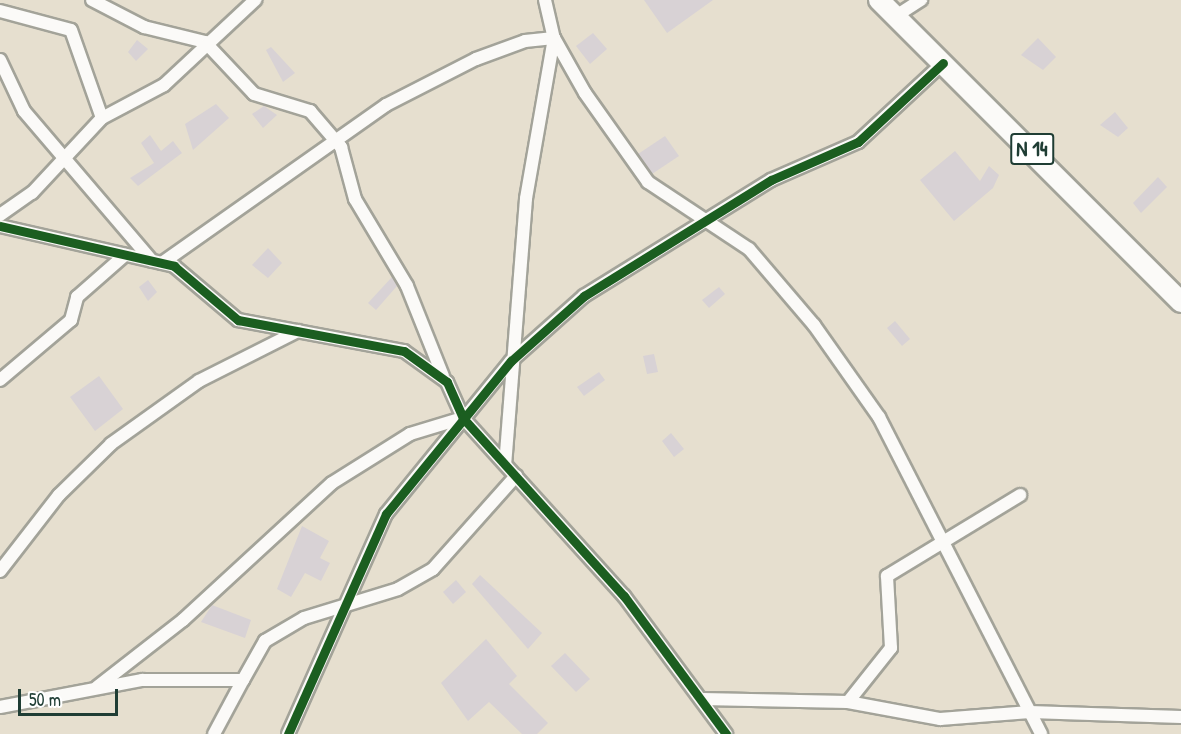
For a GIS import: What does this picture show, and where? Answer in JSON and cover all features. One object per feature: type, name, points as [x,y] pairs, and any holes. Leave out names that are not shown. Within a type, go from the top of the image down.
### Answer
[{"type":"main road","name":"N 14","points":[[879,0],[1181,302]]},
{"type":"street","points":[[92,0],[144,27],[205,42],[254,94],[310,111],[337,142],[355,199],[407,286],[430,355],[447,382],[463,418],[624,596],[726,734]]},
{"type":"street","points":[[0,215],[65,159],[102,118],[164,85],[205,42],[255,0]]},
{"type":"street","points":[[545,0],[554,38],[585,93],[648,182],[748,249],[814,325],[879,417],[1041,734]]},
{"type":"street","points":[[896,16],[921,0]]},
{"type":"street","points":[[0,11],[71,30],[102,118]]},
{"type":"street","points":[[157,262],[427,81],[525,41],[554,38]]},
{"type":"street","points":[[505,463],[511,361],[526,199],[554,38]]},
{"type":"street","points":[[0,60],[24,111],[157,262]]},
{"type":"street","points":[[288,734],[341,609],[386,514],[511,361],[584,296],[771,180],[858,142],[943,63]]},
{"type":"street","points":[[0,226],[174,266],[238,320],[404,351],[447,382]]},
{"type":"street","points":[[0,380],[71,320],[77,297],[125,255]]},
{"type":"street","points":[[0,570],[59,495],[111,444],[199,381],[298,331]]},
{"type":"street","points":[[96,688],[183,620],[332,483],[410,434],[463,418]]},
{"type":"street","points":[[214,734],[265,641],[304,618],[341,609],[398,589],[433,568],[516,476]]},
{"type":"street","points":[[848,702],[891,648],[887,576],[1020,495]]},
{"type":"street","points":[[0,707],[142,680],[243,680]]},
{"type":"street","points":[[702,699],[848,702],[940,719],[1030,712],[1181,717]]},
{"type":"building","points":[[644,0],[713,0],[667,33]]},
{"type":"building","points":[[593,33],[607,49],[590,64],[576,46]]},
{"type":"building","points":[[1038,38],[1056,57],[1043,70],[1021,55]]},
{"type":"building","points":[[137,40],[148,49],[136,61],[128,52]]},
{"type":"building","points":[[271,47],[295,73],[283,82],[266,50]]},
{"type":"building","points":[[216,104],[229,118],[193,150],[185,124]]},
{"type":"building","points":[[264,106],[277,115],[263,128],[252,114]]},
{"type":"building","points":[[1115,112],[1128,128],[1118,137],[1100,125]]},
{"type":"building","points":[[150,135],[161,151],[173,141],[182,153],[138,186],[130,178],[154,163],[141,143]]},
{"type":"building","points":[[665,136],[679,156],[652,174],[638,154]]},
{"type":"building","points":[[955,151],[980,181],[989,166],[999,175],[993,188],[954,221],[920,180]]},
{"type":"building","points":[[1158,177],[1167,187],[1141,213],[1133,203]]},
{"type":"building","points":[[268,248],[282,263],[268,278],[252,265]]},
{"type":"building","points":[[392,277],[397,286],[376,310],[368,303]]},
{"type":"building","points":[[148,280],[157,292],[148,301],[139,287]]},
{"type":"building","points":[[719,287],[725,294],[709,308],[702,300]]},
{"type":"building","points":[[895,321],[910,339],[902,346],[887,328]]},
{"type":"building","points":[[654,354],[658,372],[647,374],[643,356]]},
{"type":"building","points":[[599,372],[605,380],[584,396],[577,387]]},
{"type":"building","points":[[99,376],[123,409],[95,431],[70,397]]},
{"type":"building","points":[[671,433],[684,449],[674,457],[662,441]]},
{"type":"building","points":[[302,526],[329,541],[320,558],[330,563],[321,581],[305,573],[291,597],[277,589]]},
{"type":"building","points":[[480,575],[542,633],[528,649],[472,584]]},
{"type":"building","points":[[456,580],[466,592],[453,604],[443,592]]},
{"type":"building","points":[[212,605],[251,620],[245,638],[201,622]]},
{"type":"building","points":[[486,639],[517,676],[509,684],[548,723],[537,734],[522,734],[489,702],[468,721],[441,683]]},
{"type":"building","points":[[565,653],[590,679],[576,692],[551,666]]},
{"type":"cycle path","points":[[288,734],[386,514],[511,361],[584,296],[771,180],[858,142],[943,63]]},
{"type":"cycle path","points":[[0,226],[174,266],[238,320],[404,351],[447,382],[463,418],[624,596],[726,734]]}]
